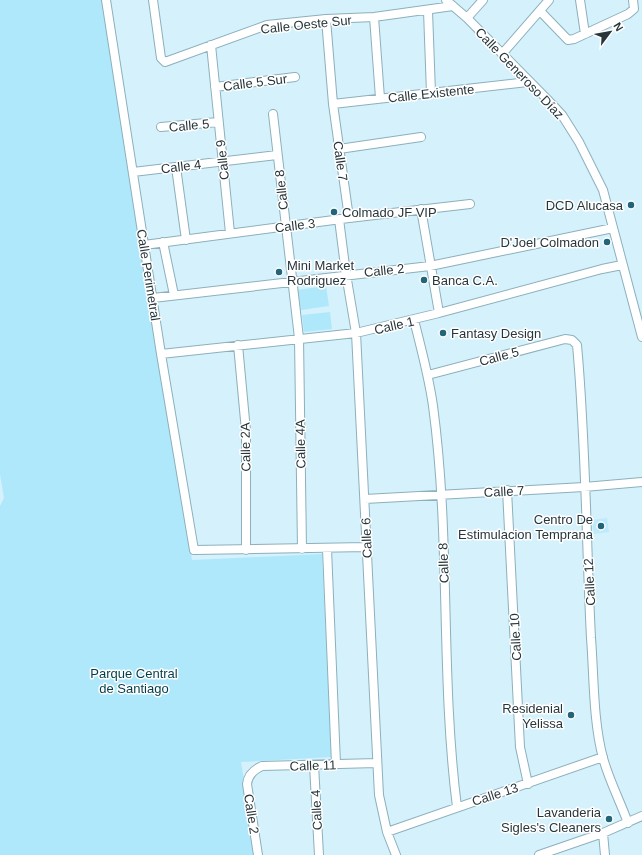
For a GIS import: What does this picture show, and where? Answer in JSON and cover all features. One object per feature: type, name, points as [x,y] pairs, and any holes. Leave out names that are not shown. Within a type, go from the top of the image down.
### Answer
[{"type":"street","name":"Calle Perimetral","points":[[106,0],[152,298],[194,550],[246,550]]},
{"type":"street","name":"Calle Oeste Sur","points":[[153,0],[161,58],[165,62],[267,25],[326,19],[374,17],[428,11],[452,6]]},
{"type":"street","name":"Calle Generoso Díaz","points":[[446,0],[467,18],[528,82],[562,115],[579,142],[603,190],[642,337]]},
{"type":"street","points":[[467,18],[482,0]]},
{"type":"street","points":[[502,54],[549,0]]},
{"type":"street","points":[[580,0],[585,34]]},
{"type":"street","points":[[540,11],[568,40],[585,34],[628,14],[634,9],[634,0]]},
{"type":"street","points":[[428,11],[431,93]]},
{"type":"street","points":[[374,17],[380,98]]},
{"type":"street","name":"Calle 7","points":[[326,19],[333,104],[349,218]]},
{"type":"street","name":"Calle 9","points":[[211,45],[230,233]]},
{"type":"street","name":"Calle 5 Sur","points":[[215,87],[295,77]]},
{"type":"street","name":"Calle Existente","points":[[333,104],[528,82]]},
{"type":"street","name":"Calle 8","points":[[274,114],[277,155],[285,226],[294,282],[299,338]]},
{"type":"street","name":"Calle 5","points":[[160,127],[218,122]]},
{"type":"street","points":[[339,149],[421,137]]},
{"type":"street","name":"Calle 4","points":[[133,172],[277,155]]},
{"type":"street","points":[[176,167],[186,240]]},
{"type":"street","name":"Calle 3","points":[[144,245],[338,219],[470,204]]},
{"type":"street","points":[[421,209],[439,314]]},
{"type":"street","name":"Calle 6","points":[[338,219],[356,333],[379,795],[388,832],[396,855]]},
{"type":"street","name":"Calle 2","points":[[152,298],[294,282],[346,274],[430,266],[613,228]]},
{"type":"street","points":[[163,242],[174,295]]},
{"type":"street","name":"Calle 1","points":[[161,354],[356,333],[439,314],[602,269],[622,266]]},
{"type":"street","name":"Calle 8","points":[[414,320],[428,375],[436,434],[441,494],[451,762],[457,807]]},
{"type":"street","name":"Calle 4A","points":[[299,338],[302,549]]},
{"type":"street","name":"Calle 5","points":[[428,375],[565,339],[572,340]]},
{"type":"street","name":"Calle 12","points":[[572,340],[577,345],[584,443],[584,487],[595,690],[603,757],[628,823]]},
{"type":"street","name":"Calle 2A","points":[[238,345],[246,431],[246,550]]},
{"type":"street","name":"Calle 7","points":[[365,499],[507,490],[584,487],[642,482]]},
{"type":"street","name":"Calle 10","points":[[507,490],[520,747],[528,784]]},
{"type":"street","points":[[246,550],[366,547]]},
{"type":"street","points":[[327,549],[336,764]]},
{"type":"street","name":"Calle 13","points":[[388,832],[603,757]]},
{"type":"street","name":"Calle 11","points":[[251,773],[262,766],[377,763]]},
{"type":"street","name":"Calle 4","points":[[314,765],[319,855]]},
{"type":"street","name":"Calle 2","points":[[251,773],[247,784],[258,855]]},
{"type":"street","points":[[540,855],[604,833],[642,816]]},
{"type":"street","points":[[604,833],[605,855]]},
{"type":"shaded area","name":"Centro De Estimulacion Temprana","points":[[607,518],[609,532],[594,534],[592,520]]},
{"type":"green space","name":"Parque Central de Santiago","points":[[0,0],[103,0],[192,560],[322,554],[332,757],[241,762],[256,855],[0,855],[0,506],[4,498],[0,474]]},
{"type":"green space","points":[[326,286],[329,306],[301,310],[297,290]]},
{"type":"green space","points":[[330,312],[332,329],[304,332],[302,315]]},
{"type":"place","name":"DCD Alucasa","points":[[631,205]]},
{"type":"place","name":"Colmado JF VIP","points":[[334,212]]},
{"type":"place","name":"D'Joel Colmadon","points":[[607,242]]},
{"type":"place","name":"Mini Market Rodriguez","points":[[279,272]]},
{"type":"place","name":"Banca C.A.","points":[[424,280]]},
{"type":"place","name":"Fantasy Design","points":[[443,333]]},
{"type":"place","name":"Centro De Estimulacion Temprana","points":[[601,526]]},
{"type":"place","name":"Residenial Yelissa","points":[[571,715]]},
{"type":"place","name":"Lavanderia Sigles's Cleaners","points":[[609,819]]}]
